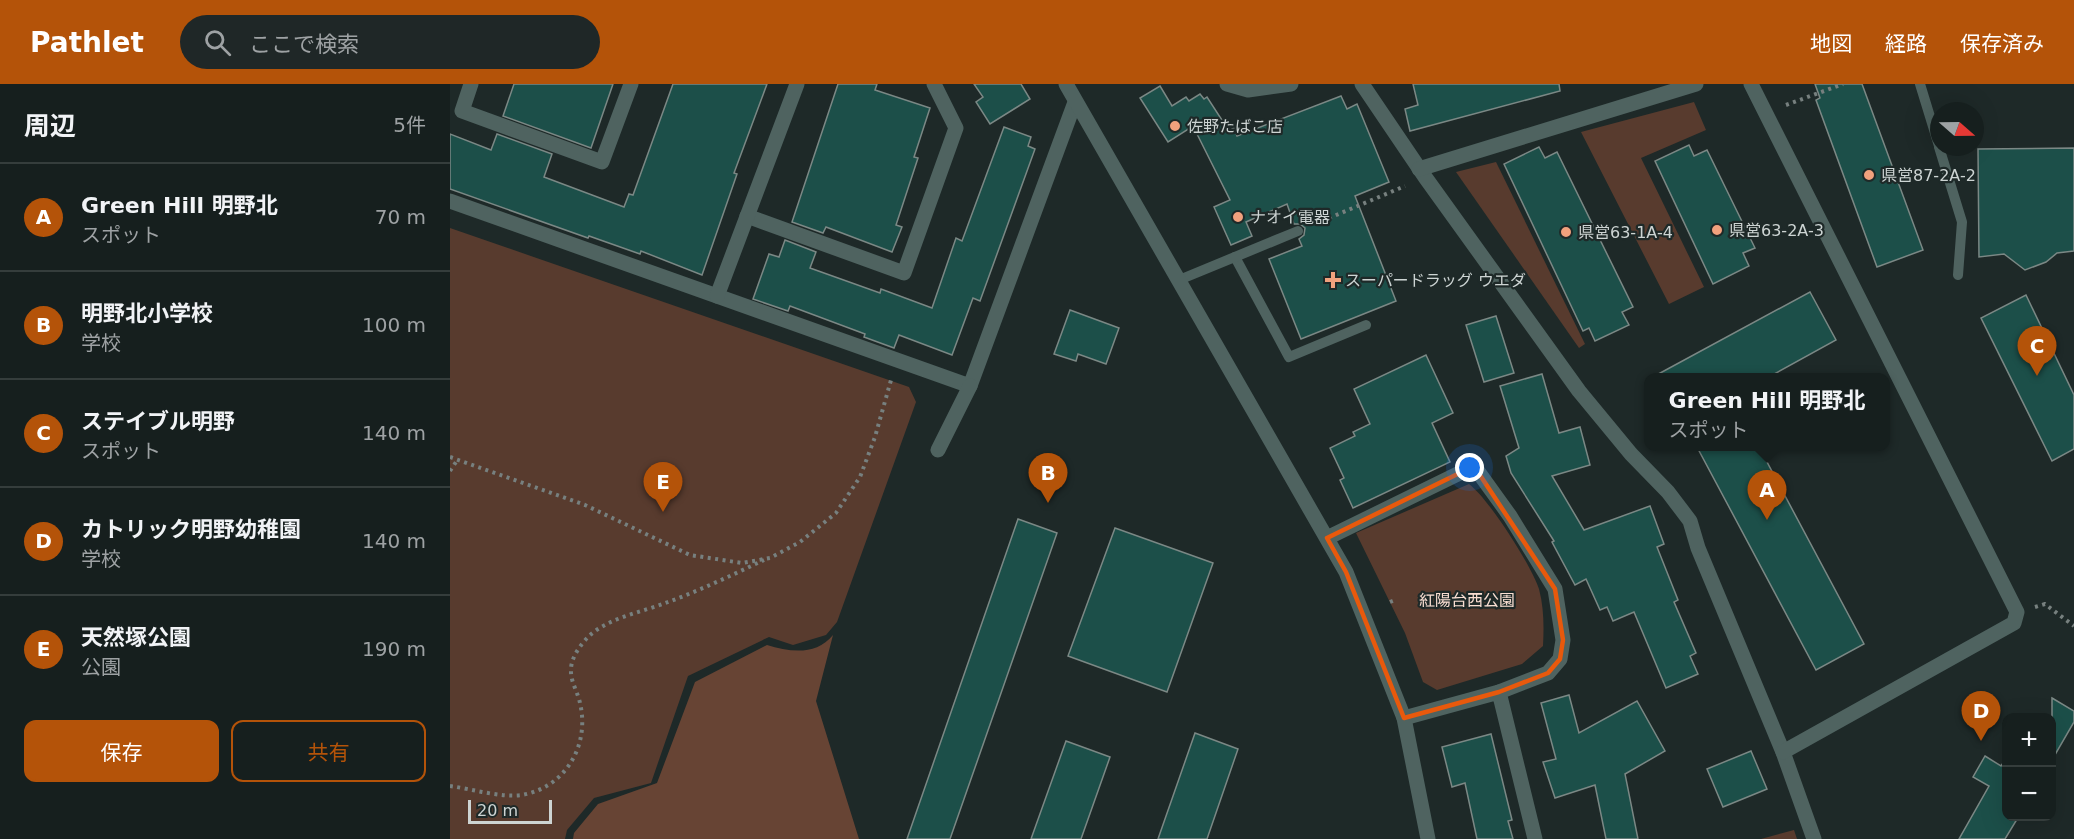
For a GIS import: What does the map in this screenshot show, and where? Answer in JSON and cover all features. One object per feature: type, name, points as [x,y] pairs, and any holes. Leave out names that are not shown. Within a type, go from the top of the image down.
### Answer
[{"type":"street","points":[[471,84],[462,111],[602,162],[631,84]]},
{"type":"street","points":[[717,296],[797,84]]},
{"type":"street","points":[[747,216],[904,273],[956,128],[934,84]]},
{"type":"street","points":[[1066,84],[1346,572],[1404,718],[1428,839]]},
{"type":"street","points":[[1227,84],[1248,90],[1291,84]]},
{"type":"street","points":[[1362,84],[1422,173],[1578,392],[1631,454],[1668,492],[1690,521],[1698,549],[1783,752],[1814,839]]},
{"type":"street","points":[[1422,173],[1696,84]]},
{"type":"street","points":[[1751,84],[2017,612],[2014,623],[1783,752]]},
{"type":"street","points":[[938,450],[970,386],[1076,102]]},
{"type":"street","points":[[450,201],[897,362],[970,386]]},
{"type":"street","points":[[1327,538],[1474,466],[1555,589],[1563,640],[1560,659],[1548,673],[1499,692],[1404,718]]},
{"type":"street","points":[[1499,692],[1535,839]]},
{"type":"lane","points":[[1920,84],[1930,117]]},
{"type":"lane","points":[[1942,156],[1962,222],[1958,275]]},
{"type":"lane","points":[[1179,280],[1298,231]]},
{"type":"lane","points":[[1235,256],[1289,357],[1366,326]]},
{"type":"path","points":[[1766,113],[1843,84]]},
{"type":"path","points":[[1298,231],[1422,173]]},
{"type":"path","points":[[450,786],[521,795],[555,782],[569,769],[578,748],[582,729],[580,704],[571,671],[575,654],[590,636],[614,621],[693,593],[770,558],[800,542],[836,513],[860,477],[875,437],[897,362]]},
{"type":"path","points":[[450,457],[585,505],[690,555],[742,563],[770,558]]},
{"type":"path","points":[[450,471],[458,459]]},
{"type":"path","points":[[1390,602],[1395,600]]},
{"type":"path","points":[[2017,612],[2045,604],[2074,626]]},
{"type":"highlighted area","points":[[1474,466],[1555,589],[1563,640],[1560,659],[1548,673],[1499,692],[1404,718],[1346,572],[1327,538]]},
{"type":"green space","points":[[1694,102],[1706,130],[1641,158],[1704,287],[1669,304],[1581,132]]},
{"type":"green space","points":[[1496,162],[1585,344],[1579,348],[1456,172]]},
{"type":"green space","points":[[450,228],[909,387],[916,402],[837,622],[826,635],[793,645],[769,637],[688,676],[651,783],[594,798],[567,830],[565,839],[450,839]]},
{"type":"green space","name":"紅陽台西公園","points":[[1469,484],[1498,517],[1535,578],[1542,603],[1543,646],[1522,664],[1437,690],[1423,682],[1405,633],[1356,533]]},
{"type":"green space","points":[[1794,830],[1797,839],[1761,839]]},
{"type":"shaded area","points":[[833,635],[816,701],[859,839],[573,839],[574,833],[598,804],[657,783],[695,682],[767,645],[794,650],[811,649],[826,642]]},
{"type":"building","points":[[514,84],[613,84],[591,148],[503,116]]},
{"type":"building","points":[[673,84],[767,84],[734,173],[737,174],[702,275],[641,251],[640,254],[589,236],[588,238],[450,189],[450,134],[491,150],[497,134],[552,154],[544,177],[624,207],[629,194],[633,195]]},
{"type":"building","points":[[838,84],[877,84],[875,90],[930,108],[914,157],[918,158],[896,225],[902,227],[892,252],[826,227],[823,233],[792,222]]},
{"type":"building","points":[[974,84],[1021,84],[1030,99],[990,124],[976,102],[983,97]]},
{"type":"building","points":[[1413,84],[1559,84],[1560,91],[1410,131],[1405,109],[1418,105]]},
{"type":"building","name":"県営87-2A-2","points":[[1815,84],[1862,84],[1923,250],[1877,267],[1816,100],[1820,98]]},
{"type":"building","points":[[1160,86],[1172,106],[1186,97],[1189,101],[1200,94],[1204,99],[1207,97],[1229,131],[1234,128],[1237,136],[1341,96],[1347,109],[1357,104],[1389,182],[1355,196],[1396,301],[1301,339],[1269,259],[1302,246],[1299,239],[1304,235],[1305,228],[1300,224],[1294,224],[1287,204],[1246,222],[1252,236],[1231,245],[1214,207],[1230,200],[1193,126],[1168,142],[1140,98]]},
{"type":"building","points":[[1004,127],[1031,137],[1028,146],[1035,149],[980,301],[973,298],[952,355],[899,335],[894,348],[864,337],[865,334],[790,306],[788,311],[753,299],[769,254],[779,257],[785,240],[816,252],[810,268],[880,293],[881,289],[932,308],[956,238],[962,241]]},
{"type":"building","name":"県営63-2A-3","points":[[1689,145],[1694,156],[1707,150],[1755,248],[1743,253],[1749,266],[1713,284],[1655,161]]},
{"type":"building","name":"県営63-1A-4","points":[[1539,147],[1545,158],[1557,152],[1633,307],[1622,312],[1629,325],[1595,341],[1589,328],[1583,331],[1504,164]]},
{"type":"building","points":[[2074,148],[2074,251],[2057,253],[2046,262],[2025,270],[2004,254],[1979,257],[1978,156],[1984,156],[1984,149]]},
{"type":"building","points":[[1810,292],[1836,340],[1776,373],[1660,373]]},
{"type":"building","points":[[2026,295],[2074,395],[2074,449],[2052,461],[1981,318]]},
{"type":"building","points":[[1070,310],[1119,328],[1106,364],[1078,354],[1076,361],[1054,354]]},
{"type":"building","points":[[1496,316],[1514,373],[1484,382],[1466,325]]},
{"type":"building","points":[[1426,355],[1453,413],[1432,423],[1450,462],[1353,508],[1340,480],[1344,478],[1330,448],[1355,436],[1353,432],[1370,424],[1354,389]]},
{"type":"building","points":[[1542,374],[1559,433],[1580,427],[1590,465],[1552,476],[1584,530],[1650,506],[1664,544],[1657,547],[1678,600],[1674,602],[1696,653],[1690,656],[1698,674],[1666,688],[1634,612],[1613,621],[1607,607],[1600,610],[1586,579],[1575,585],[1552,542],[1554,541],[1511,473],[1506,456],[1519,448],[1500,386]]},
{"type":"building","points":[[1699,451],[1761,451],[1864,644],[1816,670]]},
{"type":"building","points":[[1018,519],[1057,533],[950,839],[907,839]]},
{"type":"building","points":[[1115,528],[1213,563],[1167,692],[1068,656]]},
{"type":"building","points":[[1569,695],[1579,733],[1637,701],[1665,751],[1625,774],[1638,839],[1606,839],[1595,785],[1555,798],[1543,762],[1556,759],[1541,703]]},
{"type":"building","points":[[2052,698],[2074,711],[2074,722],[2056,753],[2056,713],[2052,713]]},
{"type":"building","points":[[1195,733],[1238,749],[1207,839],[1158,839]]},
{"type":"building","points":[[1491,734],[1512,820],[1508,821],[1513,839],[1477,839],[1465,783],[1452,787],[1442,747]]},
{"type":"building","points":[[1066,741],[1110,757],[1081,839],[1031,839]]},
{"type":"building","points":[[1751,751],[1767,789],[1723,807],[1707,769]]},
{"type":"building","points":[[1985,756],[2002,764],[2002,821],[2016,821],[2005,839],[1959,839],[1989,786],[1973,777]]},
{"type":"place","name":"佐野たばこ店","points":[[1175,126]]},
{"type":"place","name":"県営87-2A-2","points":[[1869,175]]},
{"type":"place","name":"ナオイ電器","points":[[1238,217]]},
{"type":"place","name":"県営63-2A-3","points":[[1717,230]]},
{"type":"place","name":"県営63-1A-4","points":[[1566,232]]},
{"type":"place","name":"スーパードラッグ ウエダ","points":[[1333,280]]},
{"type":"place","name":"ステイブル明野","points":[[2037,376]]},
{"type":"place","name":"明野北小学校","points":[[1048,503]]},
{"type":"place","name":"天然塚公園","points":[[663,512]]},
{"type":"place","name":"Green Hill 明野北","points":[[1767,520]]},
{"type":"place","name":"カトリック明野幼稚園","points":[[1981,741]]}]
